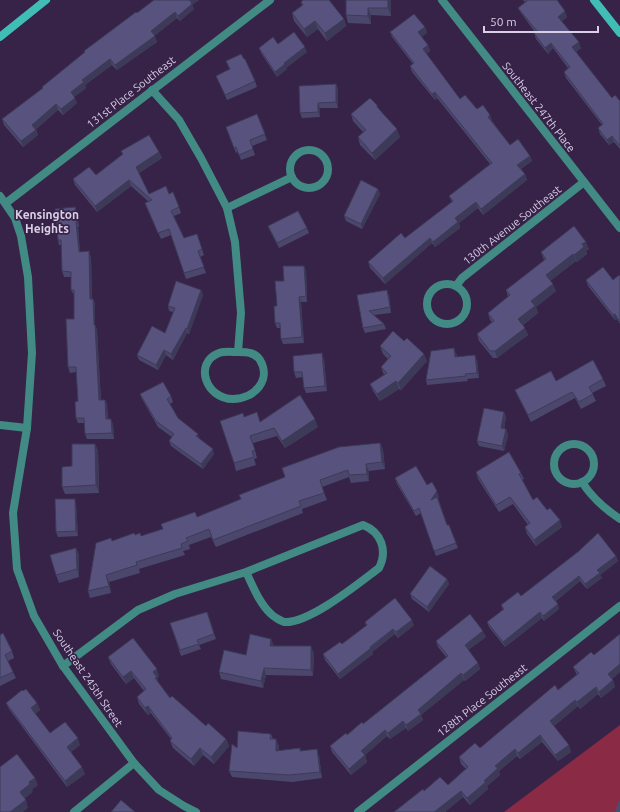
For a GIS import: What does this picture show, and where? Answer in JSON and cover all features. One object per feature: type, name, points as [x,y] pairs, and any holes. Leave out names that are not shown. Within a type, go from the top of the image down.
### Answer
[{"type":"main road","points":[[0,37],[46,0]]},
{"type":"main road","points":[[594,0],[620,33]]},
{"type":"street","name":"131st Place Southeast","points":[[6,203],[270,0]]},
{"type":"street","name":"Southeast 247th Place","points":[[442,0],[620,228]]},
{"type":"street","points":[[152,90],[179,120],[227,208],[235,242],[240,306],[238,352]]},
{"type":"street","points":[[312,150],[318,152],[327,160],[328,174],[321,184],[315,187],[308,188],[301,186],[296,183],[292,177],[290,172],[292,160],[301,151],[312,150]]},
{"type":"street","points":[[227,208],[292,177]]},
{"type":"street","name":"130th Avenue Southeast","points":[[456,286],[462,278],[584,182]]},
{"type":"street","name":"Southeast 245th Street","points":[[0,196],[15,218],[21,236],[28,277],[32,353],[27,428],[13,513],[16,569],[34,616],[63,666],[134,763],[159,790],[196,812]]},
{"type":"street","points":[[442,284],[456,286],[465,295],[467,307],[465,313],[461,319],[450,324],[437,322],[428,312],[426,305],[430,291],[442,284]]},
{"type":"street","points":[[220,352],[238,352],[251,353],[258,358],[264,370],[262,383],[257,390],[249,395],[233,399],[218,395],[211,390],[206,382],[205,373],[207,364],[212,357],[220,352]]},
{"type":"street","points":[[0,425],[27,428]]},
{"type":"street","points":[[566,445],[580,445],[591,453],[594,460],[592,473],[588,479],[582,482],[576,484],[564,481],[556,472],[554,465],[557,453],[566,445]]},
{"type":"street","points":[[582,482],[587,491],[604,509],[620,519]]},
{"type":"street","points":[[63,666],[138,610],[175,594],[246,572],[363,525],[369,527],[375,532],[381,540],[383,546],[382,562],[379,568],[320,610],[299,619],[283,622],[272,615],[261,602],[246,572]]},
{"type":"street","name":"128th Place Southeast","points":[[358,812],[620,606]]},
{"type":"street","points":[[74,812],[134,763]]},
{"type":"shaded area","points":[[620,725],[620,812],[504,812]]},
{"type":"building","points":[[154,0],[190,0],[192,4],[178,16],[175,12],[151,31],[155,36],[115,65],[110,59],[82,80],[84,82],[71,92],[75,98],[61,109],[56,104],[32,125],[36,130],[21,141],[2,119],[43,88],[42,87],[85,52],[84,51]]},
{"type":"building","points":[[303,0],[329,0],[344,19],[325,33],[315,21],[304,29],[292,13],[303,5],[301,2]]},
{"type":"building","points":[[346,0],[388,0],[388,8],[368,8],[368,16],[346,15]]},
{"type":"building","points":[[526,0],[557,0],[565,11],[558,17],[579,42],[572,47],[612,98],[615,95],[620,101],[620,146],[612,136],[607,140],[598,128],[603,124],[564,72],[570,67],[551,43],[545,48],[534,33],[537,31],[518,8],[527,1]]},
{"type":"building","points":[[414,14],[425,27],[418,32],[428,45],[423,49],[460,99],[465,95],[477,109],[483,105],[490,115],[488,117],[510,145],[518,139],[530,156],[517,165],[525,174],[481,209],[476,202],[455,218],[458,222],[433,242],[430,238],[383,278],[368,262],[401,233],[405,238],[453,201],[449,196],[492,163],[435,92],[432,94],[410,66],[414,63],[390,32]]},
{"type":"building","points":[[294,32],[305,47],[275,72],[259,48],[273,37],[278,44]]},
{"type":"building","points":[[241,54],[245,59],[255,81],[225,95],[216,76],[230,69],[226,61]]},
{"type":"building","points":[[336,84],[336,102],[318,103],[318,112],[300,113],[299,86]]},
{"type":"building","points":[[370,98],[397,129],[372,153],[358,137],[366,130],[351,114]]},
{"type":"building","points":[[257,114],[265,134],[250,140],[253,149],[239,155],[236,147],[234,148],[226,127]]},
{"type":"building","points":[[149,135],[159,152],[136,167],[149,194],[166,186],[169,194],[173,192],[179,207],[171,211],[184,238],[197,234],[202,249],[198,251],[204,267],[184,273],[169,229],[158,233],[145,203],[152,200],[129,180],[95,206],[73,179],[89,167],[96,175],[123,154],[121,151]]},
{"type":"building","points":[[361,180],[378,189],[361,224],[344,216]]},
{"type":"building","points":[[75,207],[79,252],[89,251],[90,299],[93,299],[99,400],[105,400],[106,419],[111,419],[112,433],[85,434],[84,418],[76,418],[75,402],[78,401],[76,367],[68,367],[66,319],[74,319],[74,290],[71,290],[71,272],[62,271],[61,240],[58,240],[55,209]]},
{"type":"building","points":[[298,211],[307,228],[277,243],[268,226]]},
{"type":"building","points":[[574,226],[586,242],[582,244],[584,247],[546,275],[553,284],[531,301],[535,306],[518,319],[525,328],[495,351],[490,351],[477,334],[494,321],[488,313],[510,295],[506,290],[546,259],[541,252]]},
{"type":"building","points":[[283,266],[304,266],[306,296],[299,297],[302,337],[281,339],[280,323],[275,323],[274,306],[277,306],[275,281],[284,281]]},
{"type":"building","points":[[603,267],[613,280],[619,275],[620,276],[620,322],[586,280]]},
{"type":"building","points":[[176,281],[201,290],[187,329],[186,328],[171,354],[164,350],[156,365],[137,355],[152,326],[165,333],[175,308],[168,306]]},
{"type":"building","points":[[387,290],[390,307],[369,311],[384,324],[363,328],[357,295]]},
{"type":"building","points":[[393,331],[404,341],[407,338],[424,354],[398,383],[396,381],[377,394],[370,384],[387,373],[381,367],[391,356],[380,346]]},
{"type":"building","points":[[454,348],[455,357],[475,355],[477,373],[465,374],[466,376],[426,380],[431,351]]},
{"type":"building","points":[[322,353],[325,386],[304,388],[302,372],[294,372],[293,356]]},
{"type":"building","points":[[593,360],[603,379],[589,387],[593,394],[579,402],[572,392],[528,415],[515,390],[551,371],[556,381]]},
{"type":"building","points":[[163,382],[171,396],[167,399],[178,418],[198,434],[196,436],[213,449],[201,464],[169,441],[174,434],[156,421],[140,394]]},
{"type":"building","points":[[300,395],[315,419],[282,441],[274,428],[250,436],[255,450],[252,451],[254,457],[234,463],[220,421],[243,413],[244,417],[257,412],[260,422]]},
{"type":"building","points":[[484,408],[504,412],[501,428],[506,429],[502,446],[477,441]]},
{"type":"building","points":[[380,443],[382,462],[366,464],[367,474],[349,475],[348,470],[320,480],[324,493],[299,501],[301,506],[213,540],[209,529],[186,538],[188,541],[181,544],[182,548],[136,562],[137,565],[106,575],[109,586],[88,591],[96,543],[111,538],[112,541],[134,533],[135,535],[140,533],[141,536],[163,529],[161,524],[195,512],[197,517],[241,499],[239,495],[285,477],[282,468],[339,447]]},
{"type":"building","points":[[72,444],[95,444],[96,485],[62,487],[62,467],[72,466]]},
{"type":"building","points":[[509,452],[521,473],[519,474],[533,500],[537,497],[547,510],[550,508],[560,520],[534,540],[525,527],[530,523],[510,497],[496,505],[476,472]]},
{"type":"building","points":[[416,466],[427,485],[432,482],[437,491],[431,500],[437,497],[447,525],[449,525],[456,543],[434,551],[419,508],[414,511],[395,478]]},
{"type":"building","points":[[55,499],[75,499],[76,531],[56,532]]},
{"type":"building","points":[[598,533],[616,556],[597,570],[600,573],[585,584],[579,576],[552,597],[558,604],[543,616],[540,612],[503,642],[487,622],[504,609],[501,605],[518,592],[521,596],[579,551]]},
{"type":"building","points":[[76,548],[77,569],[56,575],[50,555]]},
{"type":"building","points":[[430,566],[447,579],[427,607],[410,594]]},
{"type":"building","points":[[395,598],[412,620],[396,632],[393,629],[338,674],[323,654],[340,642],[342,644],[367,625],[365,622]]},
{"type":"building","points":[[207,612],[214,634],[197,640],[199,644],[180,650],[170,623]]},
{"type":"building","points":[[470,614],[483,631],[465,645],[478,663],[463,675],[461,673],[418,710],[421,714],[406,725],[403,721],[388,733],[385,730],[361,751],[365,755],[349,769],[330,746],[346,733],[347,735],[362,722],[363,724],[448,656],[436,641]]},
{"type":"building","points":[[3,633],[12,651],[5,655],[13,672],[0,678],[0,635]]},
{"type":"building","points":[[250,634],[271,639],[270,646],[311,646],[311,670],[264,668],[261,681],[219,672],[224,650],[246,655]]},
{"type":"building","points":[[620,634],[620,664],[608,674],[613,680],[599,692],[596,687],[577,702],[575,700],[550,721],[569,745],[555,755],[540,735],[518,753],[515,749],[495,766],[498,768],[484,781],[486,782],[467,798],[461,791],[434,812],[394,812],[423,789],[424,791],[440,777],[448,785],[468,767],[459,757],[475,743],[480,748],[555,685],[558,690],[579,673],[573,667],[591,652],[594,655]]},
{"type":"building","points":[[133,638],[157,669],[153,672],[157,677],[155,678],[170,698],[172,696],[206,726],[208,723],[226,739],[211,757],[200,748],[191,759],[170,741],[172,738],[148,706],[145,708],[137,697],[146,689],[131,671],[123,677],[108,657]]},
{"type":"building","points":[[26,689],[37,703],[31,708],[50,733],[65,722],[78,738],[67,747],[82,767],[65,781],[6,703],[22,690],[23,691]]},
{"type":"building","points":[[238,731],[271,734],[270,739],[276,739],[276,751],[300,748],[300,751],[317,749],[320,772],[289,775],[229,771],[232,744],[237,748]]},
{"type":"building","points":[[17,754],[35,778],[20,792],[26,800],[10,812],[0,812],[0,767]]},
{"type":"building","points":[[121,800],[135,812],[111,812]]},
{"type":"waterway","points":[[618,812],[620,804]]},
{"type":"district","name":"Kensington Heights","points":[[47,221]]}]
